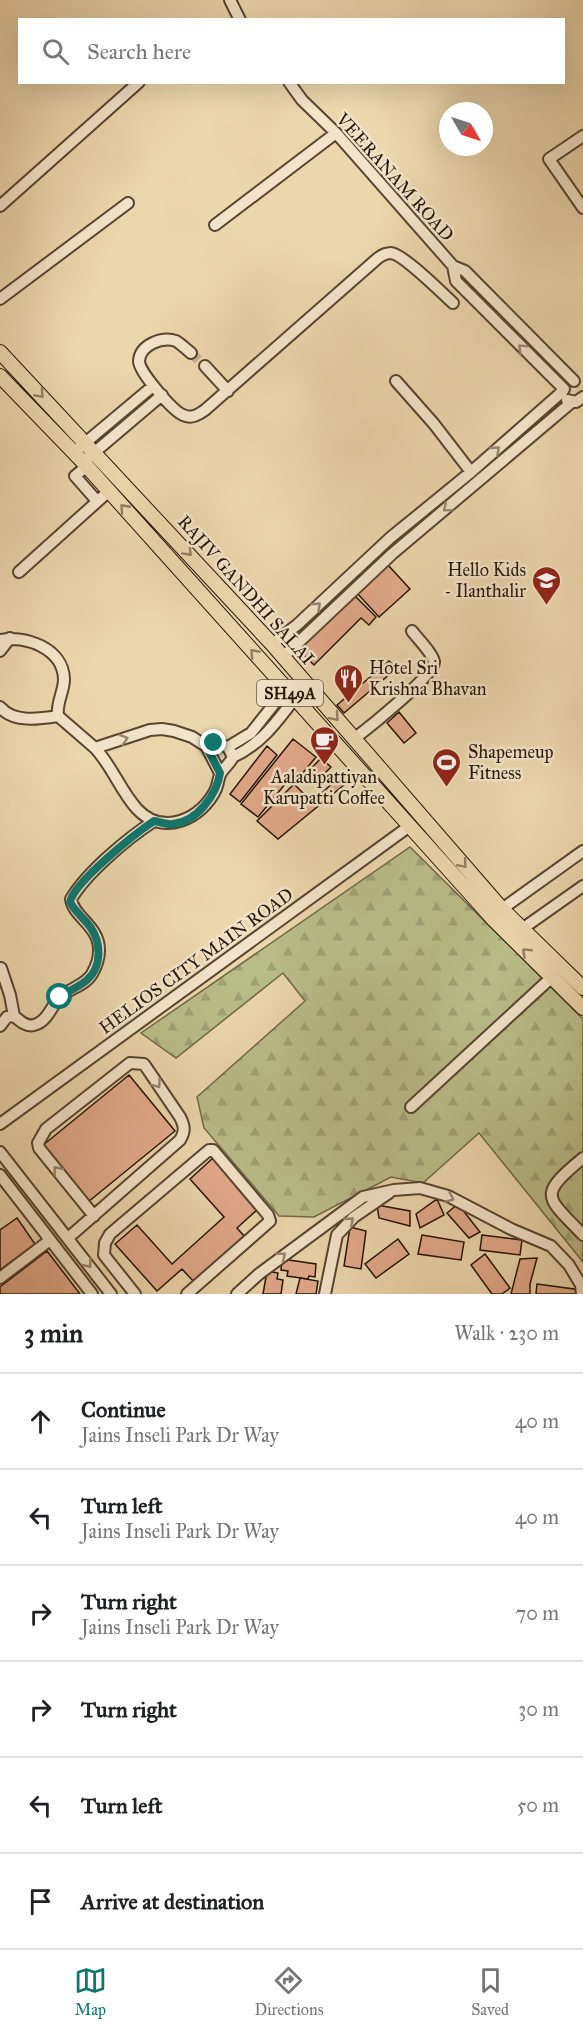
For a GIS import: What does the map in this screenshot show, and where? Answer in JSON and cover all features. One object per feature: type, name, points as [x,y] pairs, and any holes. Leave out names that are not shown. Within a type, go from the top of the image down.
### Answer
[{"type":"main road","name":"RAJIV GANDHI SALAI","points":[[0,352],[272,644],[502,909],[583,988]]},
{"type":"main road","name":"RAJIV GANDHI SALAI","points":[[0,376],[81,460],[494,920],[583,1008]]},
{"type":"street","points":[[230,0],[239,18]]},
{"type":"street","points":[[0,206],[136,84]]},
{"type":"street","name":"VEERANAM ROAD","points":[[290,84],[302,100],[336,133],[453,266]]},
{"type":"street","points":[[215,225],[336,133]]},
{"type":"street","points":[[583,136],[549,159],[583,208]]},
{"type":"street","points":[[0,299],[128,203]]},
{"type":"street","points":[[191,353],[172,340],[158,341],[146,348],[139,359],[139,364],[153,386],[184,416],[197,415],[205,410],[378,258],[386,254],[391,253],[402,258],[453,303]]},
{"type":"street","points":[[453,266],[465,271],[579,382]]},
{"type":"street","points":[[283,657],[392,554],[578,403],[566,398],[564,390],[456,281],[453,266]]},
{"type":"street","points":[[205,366],[228,391]]},
{"type":"street","points":[[396,381],[434,424],[471,472]]},
{"type":"street","points":[[272,644],[297,625],[384,544],[471,472],[564,390],[567,384],[579,382]]},
{"type":"street","points":[[97,501],[75,476],[81,460],[90,447],[153,386]]},
{"type":"street","points":[[90,447],[162,395]]},
{"type":"street","points":[[455,484],[464,494]]},
{"type":"street","points":[[20,572],[109,491]]},
{"type":"street","points":[[384,544],[392,554]]},
{"type":"street","points":[[354,739],[434,667],[432,657],[412,632]]},
{"type":"street","points":[[0,651],[5,639],[21,639],[34,642],[54,657],[64,680],[57,710],[58,716],[105,759],[145,817],[173,824],[188,819],[211,797],[230,752],[256,743],[276,724],[290,694]]},
{"type":"street","points":[[0,706],[7,714],[25,718],[58,716]]},
{"type":"street","points":[[95,748],[150,730],[162,729],[192,737],[206,746],[220,773]]},
{"type":"street","points":[[206,746],[214,743],[230,752]]},
{"type":"street","points":[[1,968],[14,1016],[23,1024],[33,1026],[42,1022],[60,997],[87,981],[99,955],[99,944],[93,930],[73,908],[71,899],[96,870],[134,834],[154,821]]},
{"type":"street","name":"HELIOS CITY MAIN ROAD","points":[[0,1124],[411,825]]},
{"type":"street","points":[[502,909],[583,850]]},
{"type":"street","points":[[522,928],[583,886]]},
{"type":"street","points":[[411,1107],[552,977]]},
{"type":"street","points":[[0,1026],[7,1017],[14,1016]]},
{"type":"street","points":[[68,1238],[94,1216],[180,1140],[185,1132],[180,1117],[144,1064],[130,1063],[40,1136],[39,1148],[94,1216]]},
{"type":"street","points":[[135,1294],[104,1255],[105,1243],[110,1234],[209,1150],[213,1150],[268,1215],[270,1221],[187,1294]]},
{"type":"street","points":[[0,1152],[111,1294]]},
{"type":"street","points":[[583,1158],[561,1176],[551,1197],[555,1205],[583,1235]]},
{"type":"street","points":[[0,1175],[93,1294]]},
{"type":"street","points":[[237,1294],[268,1267],[363,1197],[394,1190],[420,1188],[448,1196],[551,1246],[569,1266],[581,1285],[582,1294]]},
{"type":"street","points":[[325,1294],[337,1235],[354,1217],[394,1190]]},
{"type":"street","points":[[0,1278],[50,1240]]},
{"type":"green space","points":[[410,847],[583,1019],[583,1262],[479,1133],[423,1183],[391,1177],[314,1217],[279,1216],[204,1128],[197,1097],[305,1001],[283,973],[176,1058],[141,1033]]},
{"type":"building","points":[[388,565],[410,589],[379,617],[357,593]]},
{"type":"building","points":[[353,594],[376,617],[369,625],[361,618],[314,665],[298,649]]},
{"type":"building","points":[[389,661],[397,668],[344,713],[337,705]]},
{"type":"building","points":[[399,712],[416,733],[404,743],[387,723]]},
{"type":"building","points":[[293,739],[316,757],[297,780],[291,777],[258,817],[241,804]]},
{"type":"building","points":[[267,746],[277,755],[240,802],[230,794]]},
{"type":"building","points":[[321,758],[331,767],[316,782],[307,773]]},
{"type":"building","points":[[338,778],[344,785],[278,839],[257,821],[294,784],[312,802]]},
{"type":"building","points":[[129,1075],[175,1131],[88,1202],[42,1146]]},
{"type":"building","points":[[213,1158],[258,1209],[237,1228],[245,1237],[194,1282],[182,1269],[157,1291],[115,1244],[137,1225],[172,1264],[224,1217],[190,1179]]},
{"type":"building","points":[[437,1199],[444,1215],[420,1228],[416,1214]]},
{"type":"building","points":[[458,1204],[480,1232],[469,1238],[447,1213]]},
{"type":"building","points":[[377,1205],[410,1211],[410,1226],[379,1218]]},
{"type":"building","points":[[17,1218],[35,1244],[0,1270],[0,1230]]},
{"type":"building","points":[[350,1227],[366,1231],[361,1269],[344,1266]]},
{"type":"building","points":[[422,1235],[464,1242],[461,1260],[418,1254]]},
{"type":"building","points":[[482,1235],[522,1240],[520,1255],[480,1250]]},
{"type":"building","points":[[398,1239],[409,1254],[376,1278],[365,1264]]},
{"type":"building","points":[[47,1251],[80,1294],[0,1294],[0,1287]]},
{"type":"building","points":[[485,1254],[510,1288],[502,1294],[492,1294],[471,1265]]},
{"type":"building","points":[[537,1258],[530,1284],[530,1294],[511,1294],[520,1259]]},
{"type":"building","points":[[282,1259],[316,1264],[315,1277],[309,1276],[308,1279],[287,1276],[288,1271],[281,1270]]},
{"type":"building","points":[[267,1271],[278,1273],[277,1279],[283,1280],[281,1294],[263,1294]]},
{"type":"building","points":[[300,1278],[318,1281],[316,1294],[296,1294]]},
{"type":"building","points":[[537,1284],[581,1290],[580,1294],[536,1294]]},
{"type":"tunnel","points":[[191,353],[205,366]]},
{"type":"place","name":"Hello Kids - Ilanthalir","points":[[547,606]]},
{"type":"place","name":"Hotel Sri Krishna Bhavan","points":[[348,704]]},
{"type":"place","name":"Aaladipattiyan Karupatti Coffee","points":[[324,766]]},
{"type":"place","name":"Shapemeup Fitness","points":[[447,788]]},
{"type":"route","points":[[60,997],[87,981],[96,966],[99,955],[99,944],[93,930],[73,908],[70,902],[72,896],[134,834],[154,821],[173,824],[188,819],[204,805],[219,781],[220,773],[206,746],[214,743]]}]
